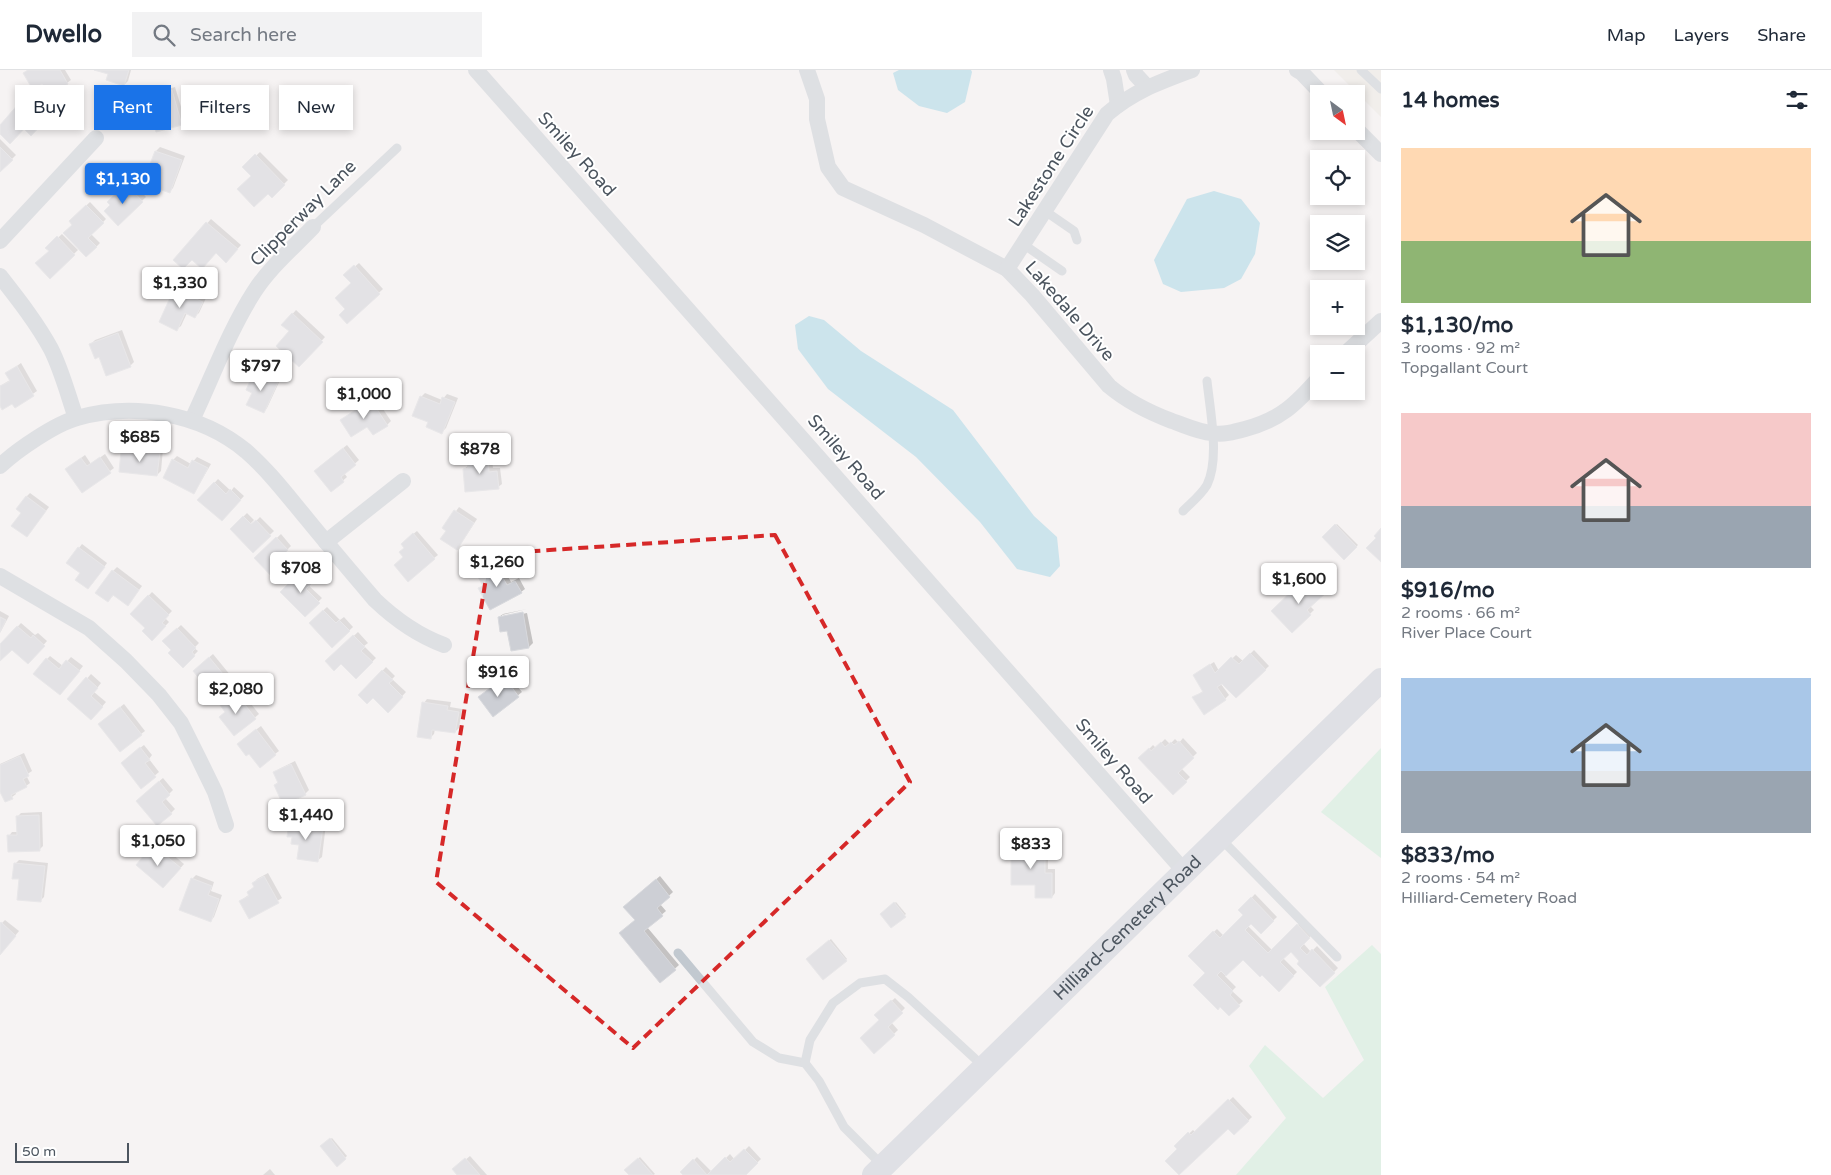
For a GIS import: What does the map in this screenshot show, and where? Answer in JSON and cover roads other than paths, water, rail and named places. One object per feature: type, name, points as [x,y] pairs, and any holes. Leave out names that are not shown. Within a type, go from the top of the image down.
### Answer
[{"type":"main road","name":"Hilliard-Cemetery Road","points":[[879,1171],[1381,680]]},
{"type":"street","name":"Smiley Road","points":[[476,70],[1185,872]]},
{"type":"street","name":"Lakedale Drive","points":[[807,70],[817,99],[818,119],[828,167],[843,188],[924,225],[1007,269],[1032,295],[1109,386],[1122,398],[1151,413],[1203,432],[1228,434],[1268,422],[1298,402],[1310,388]]},
{"type":"street","points":[[1111,70],[1118,105]]},
{"type":"street","points":[[1134,70],[1147,87]]},
{"type":"street","name":"Lakestone Circle","points":[[1007,269],[1107,114],[1147,87],[1192,70]]},
{"type":"street","points":[[1297,70],[1313,85]]},
{"type":"street","points":[[0,241],[96,138]]},
{"type":"street","points":[[1365,138],[1381,154]]},
{"type":"street","name":"Clipperway Lane","points":[[192,420],[239,318],[254,291],[273,267],[314,227]]},
{"type":"street","points":[[0,276],[41,331],[60,370],[76,418]]},
{"type":"street","points":[[1355,345],[1381,321]]},
{"type":"street","points":[[0,466],[38,437],[76,418],[106,412],[134,410],[192,420],[245,450],[268,472],[375,600],[394,618],[426,638],[444,644]]},
{"type":"street","points":[[326,542],[403,481]]},
{"type":"street","points":[[0,576],[89,628],[126,661],[159,695],[180,723],[198,757],[215,792],[226,825]]},
{"type":"lane","points":[[1360,70],[1381,89]]},
{"type":"lane","name":"Clipperway Lane","points":[[314,227],[397,148]]},
{"type":"lane","points":[[1045,211],[1079,230],[1077,240]]},
{"type":"lane","points":[[1023,244],[1062,271]]},
{"type":"lane","points":[[1183,511],[1202,492],[1207,485],[1211,472],[1214,446],[1207,382]]},
{"type":"lane","points":[[1220,838],[1337,957]]},
{"type":"lane","points":[[678,953],[753,1042],[779,1058],[804,1063],[819,1081],[844,1127],[879,1171]]},
{"type":"lane","points":[[804,1063],[810,1040],[833,1004],[860,983],[885,979],[908,997],[985,1067]]},
{"type":"water","points":[[899,70],[971,70],[965,102],[947,113],[919,106],[898,90],[893,73]]},
{"type":"water","points":[[1214,191],[1241,199],[1260,223],[1255,254],[1241,279],[1224,288],[1181,292],[1163,284],[1154,260],[1187,199]]},
{"type":"water","points":[[809,316],[824,320],[861,351],[953,410],[1034,516],[1057,537],[1060,566],[1050,577],[1017,569],[980,522],[916,457],[828,389],[798,349],[795,325]]}]
